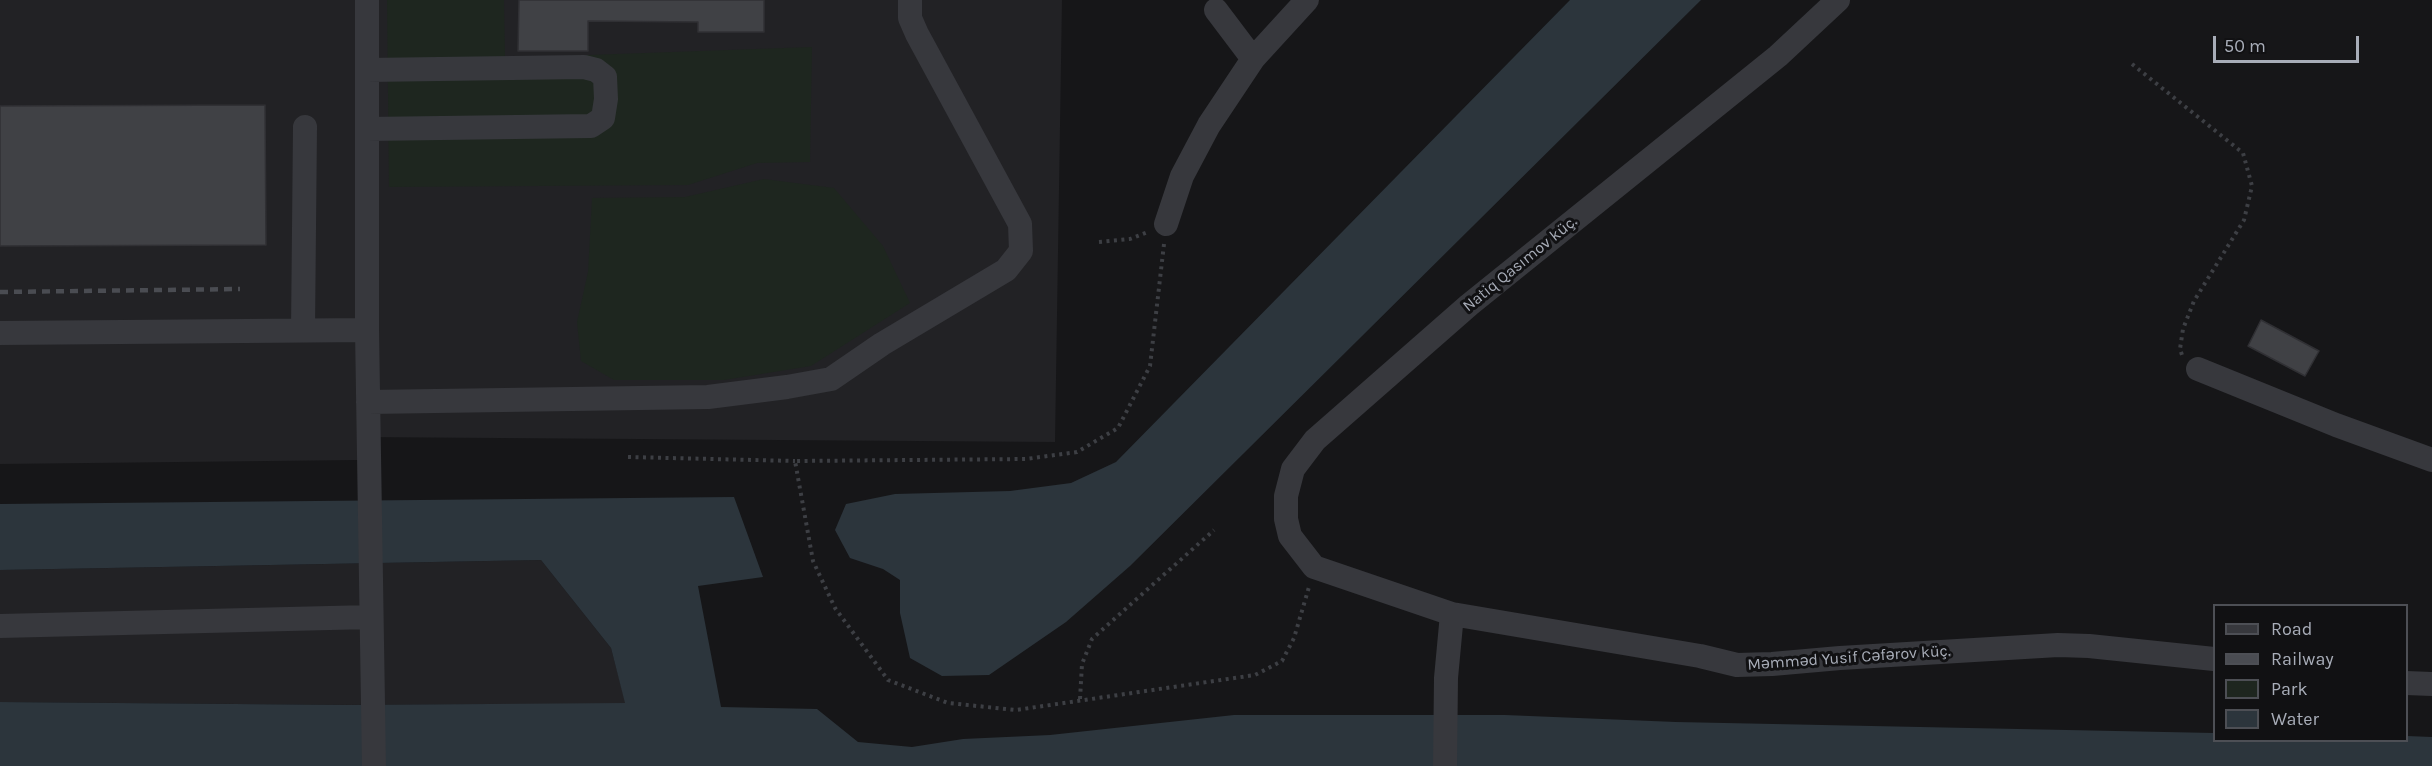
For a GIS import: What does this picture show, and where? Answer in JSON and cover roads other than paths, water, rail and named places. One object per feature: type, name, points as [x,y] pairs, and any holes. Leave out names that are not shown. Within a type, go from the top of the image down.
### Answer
[{"type":"street","points":[[366,0],[367,330],[374,766]]},
{"type":"street","points":[[368,402],[708,397],[831,379],[882,345],[1006,270],[1021,250],[1020,224],[917,34],[910,18],[910,0]]},
{"type":"street","points":[[1166,224],[1182,176],[1209,125],[1253,59],[1307,0]]},
{"type":"street","name":"Natiq Qasımov küç.","points":[[1314,567],[1290,536],[1286,519],[1286,496],[1293,469],[1315,440],[1469,305],[1778,56],[1838,0]]},
{"type":"street","points":[[1216,10],[1253,59]]},
{"type":"street","points":[[367,70],[584,67],[596,70],[605,77],[606,99],[603,118],[591,126],[367,129]]},
{"type":"street","points":[[303,330],[305,127]]},
{"type":"street","points":[[0,333],[367,330]]},
{"type":"street","points":[[2198,369],[2336,425],[2432,460]]},
{"type":"street","name":"Məmməd Yusif Cəfərov küç.","points":[[1314,567],[1452,614],[1737,664],[1772,664],[2058,645],[2213,659]]},
{"type":"street","points":[[1445,766],[1446,678],[1452,614]]},
{"type":"street","points":[[0,626],[371,617]]},
{"type":"street","points":[[2408,683],[2432,684]]},
{"type":"water","points":[[1570,0],[1701,0],[1130,566],[1066,622],[989,675],[942,676],[910,658],[900,613],[900,580],[883,569],[850,558],[835,530],[846,504],[895,494],[1010,491],[1071,483],[1116,462]]},
{"type":"water","points":[[734,497],[763,577],[698,586],[721,707],[817,709],[858,742],[912,747],[963,739],[1050,735],[1234,715],[1505,715],[1676,722],[2213,733],[2213,742],[2408,742],[2408,736],[2432,737],[2432,766],[0,766],[0,702],[351,705],[625,703],[611,648],[541,560],[0,570],[0,504]]},
{"type":"railway","points":[[0,292],[240,289]]}]
